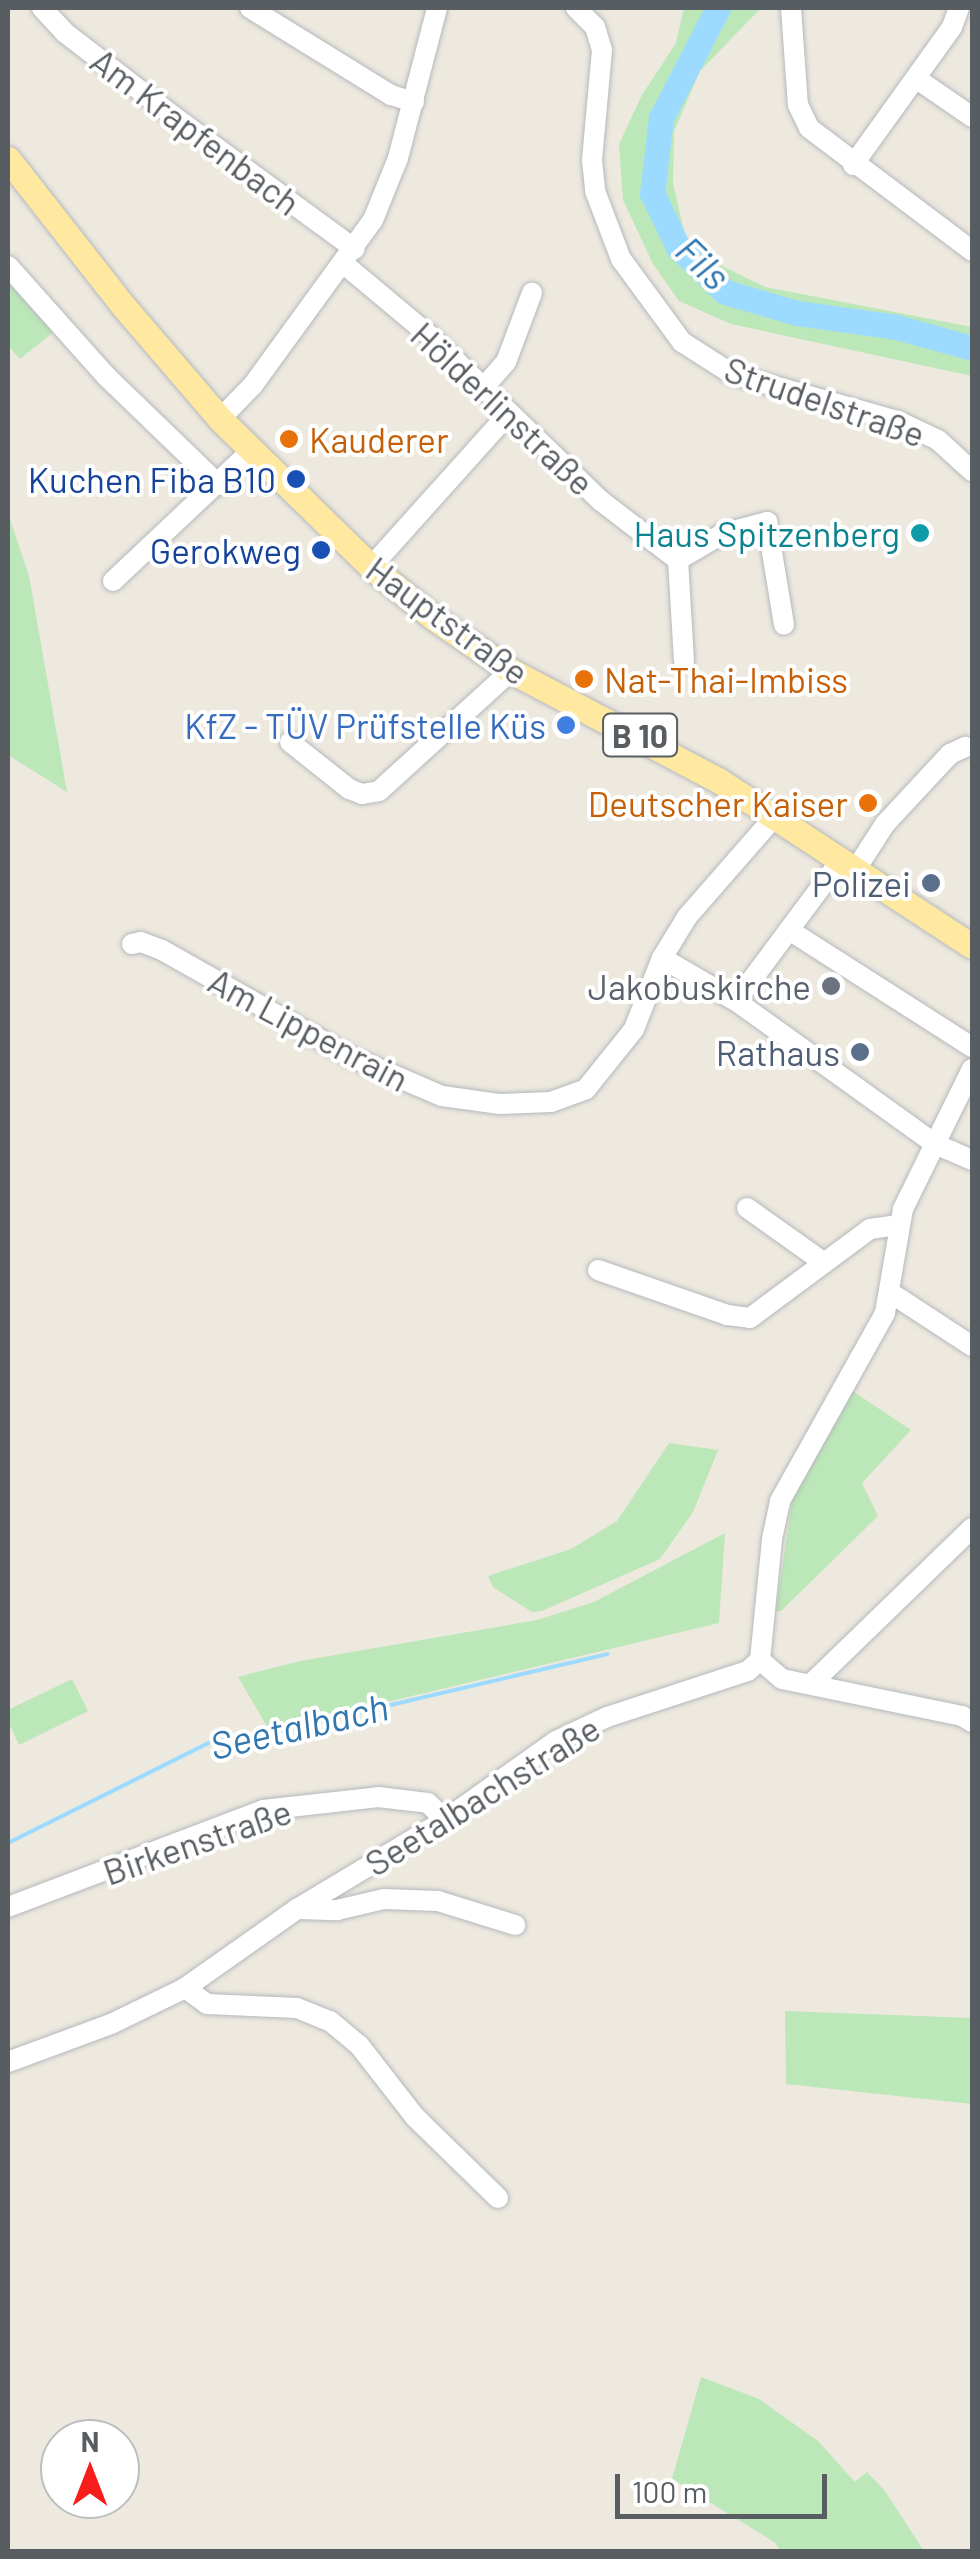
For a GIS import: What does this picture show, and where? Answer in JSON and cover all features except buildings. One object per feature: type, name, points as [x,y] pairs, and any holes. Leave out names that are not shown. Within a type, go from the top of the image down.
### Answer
[{"type":"main road","name":"Hauptstraße","points":[[8,160],[125,308],[220,419],[371,567],[434,618],[512,671],[668,750],[972,946]]},
{"type":"street","name":"Am Krapfenbach","points":[[42,8],[64,32],[349,257]]},
{"type":"street","points":[[250,8],[390,95],[414,102]]},
{"type":"street","points":[[220,419],[253,385],[349,257],[384,198],[438,8]]},
{"type":"street","name":"Strudelstraße","points":[[576,8],[595,26],[602,50],[592,160],[595,191],[621,259],[682,342],[732,374],[900,422],[938,440],[972,470]]},
{"type":"street","points":[[790,8],[798,104],[808,128],[972,251]]},
{"type":"street","points":[[853,165],[952,27],[958,8]]},
{"type":"street","points":[[917,79],[972,117]]},
{"type":"street","name":"Hölderlinstraße","points":[[349,257],[602,501],[678,560]]},
{"type":"street","points":[[8,266],[106,376],[219,486]]},
{"type":"street","points":[[484,387],[506,362],[532,293]]},
{"type":"street","points":[[371,567],[509,412]]},
{"type":"street","points":[[113,581],[219,486],[252,451]]},
{"type":"street","points":[[684,661],[678,560],[722,534],[767,522],[784,625]]},
{"type":"street","points":[[290,742],[349,789],[362,794],[379,791],[512,671]]},
{"type":"street","points":[[736,1001],[789,930],[885,824],[950,754],[970,744]]},
{"type":"street","points":[[775,816],[687,917],[662,958],[736,1001],[935,1144],[972,1160]]},
{"type":"street","points":[[789,930],[972,1048]]},
{"type":"street","name":"Am Lippenrain","points":[[132,944],[141,942],[162,950],[348,1056],[426,1090],[500,1104],[551,1102],[586,1090],[634,1029],[662,958]]},
{"type":"street","points":[[969,1715],[782,1678],[760,1660],[772,1539],[780,1501],[876,1333],[891,1293],[899,1225],[972,1069]]},
{"type":"street","points":[[747,1208],[823,1262]]},
{"type":"street","points":[[598,1270],[726,1315],[750,1318],[870,1228],[899,1225]]},
{"type":"street","points":[[891,1293],[972,1346]]},
{"type":"street","points":[[811,1684],[972,1528]]},
{"type":"street","name":"Seetalbachstraße","points":[[8,2062],[111,2024],[186,1988],[297,1909],[445,1820],[556,1741],[607,1717],[748,1671],[760,1660]]},
{"type":"street","name":"Birkenstraße","points":[[8,1907],[263,1810],[378,1797],[428,1803],[445,1820]]},
{"type":"street","points":[[297,1909],[337,1910],[404,1899],[438,1901],[515,1925]]},
{"type":"street","points":[[186,1988],[207,2004],[297,2008],[330,2021],[359,2045],[415,2117],[498,2198]]},
{"type":"green space","points":[[684,8],[761,8],[700,71],[674,131],[673,183],[685,235],[722,266],[765,287],[972,327],[972,376],[731,324],[679,301],[653,264],[623,200],[619,144],[642,95],[676,43]]},
{"type":"green space","points":[[8,278],[56,330],[20,359],[8,346]]},
{"type":"green space","points":[[8,513],[29,576],[67,792],[8,755]]},
{"type":"green space","points":[[851,1390],[911,1430],[862,1483],[878,1516],[781,1611],[776,1611],[792,1501]]},
{"type":"green space","points":[[669,1443],[718,1450],[693,1512],[660,1559],[542,1611],[532,1612],[493,1587],[488,1576],[571,1549],[617,1521]]},
{"type":"green space","points":[[725,1533],[719,1623],[269,1730],[238,1677],[300,1661],[537,1620],[594,1602]]},
{"type":"green space","points":[[72,1679],[88,1711],[19,1745],[8,1721],[8,1710]]},
{"type":"green space","points":[[785,2011],[972,2018],[972,2104],[786,2084]]},
{"type":"green space","points":[[701,2377],[759,2399],[818,2441],[855,2482],[867,2472],[885,2491],[924,2551],[781,2551],[774,2542],[672,2479]]},
{"type":"waterway","name":"Fils","points":[[718,8],[661,118],[652,193],[678,247],[725,292],[797,313],[896,327],[972,348]]},
{"type":"waterway","name":"Seetalbach","points":[[8,1843],[213,1741],[254,1737],[607,1654]]},
{"type":"place","name":"Kauderer","points":[[289,439]]},
{"type":"place","name":"Kuchen Fiba B10","points":[[296,479]]},
{"type":"place","name":"Haus Spitzenberg","points":[[920,533]]},
{"type":"place","name":"Gerokweg","points":[[321,550]]},
{"type":"place","name":"Nat-Thai-Imbiss","points":[[584,679]]},
{"type":"place","name":"KfZ - TÜV Prüfstelle Küs","points":[[566,725]]},
{"type":"place","name":"Deutscher Kaiser","points":[[868,803]]},
{"type":"place","name":"Polizei","points":[[931,883]]},
{"type":"place","name":"Jakobuskirche","points":[[831,986]]},
{"type":"place","name":"Rathaus","points":[[860,1052]]}]
